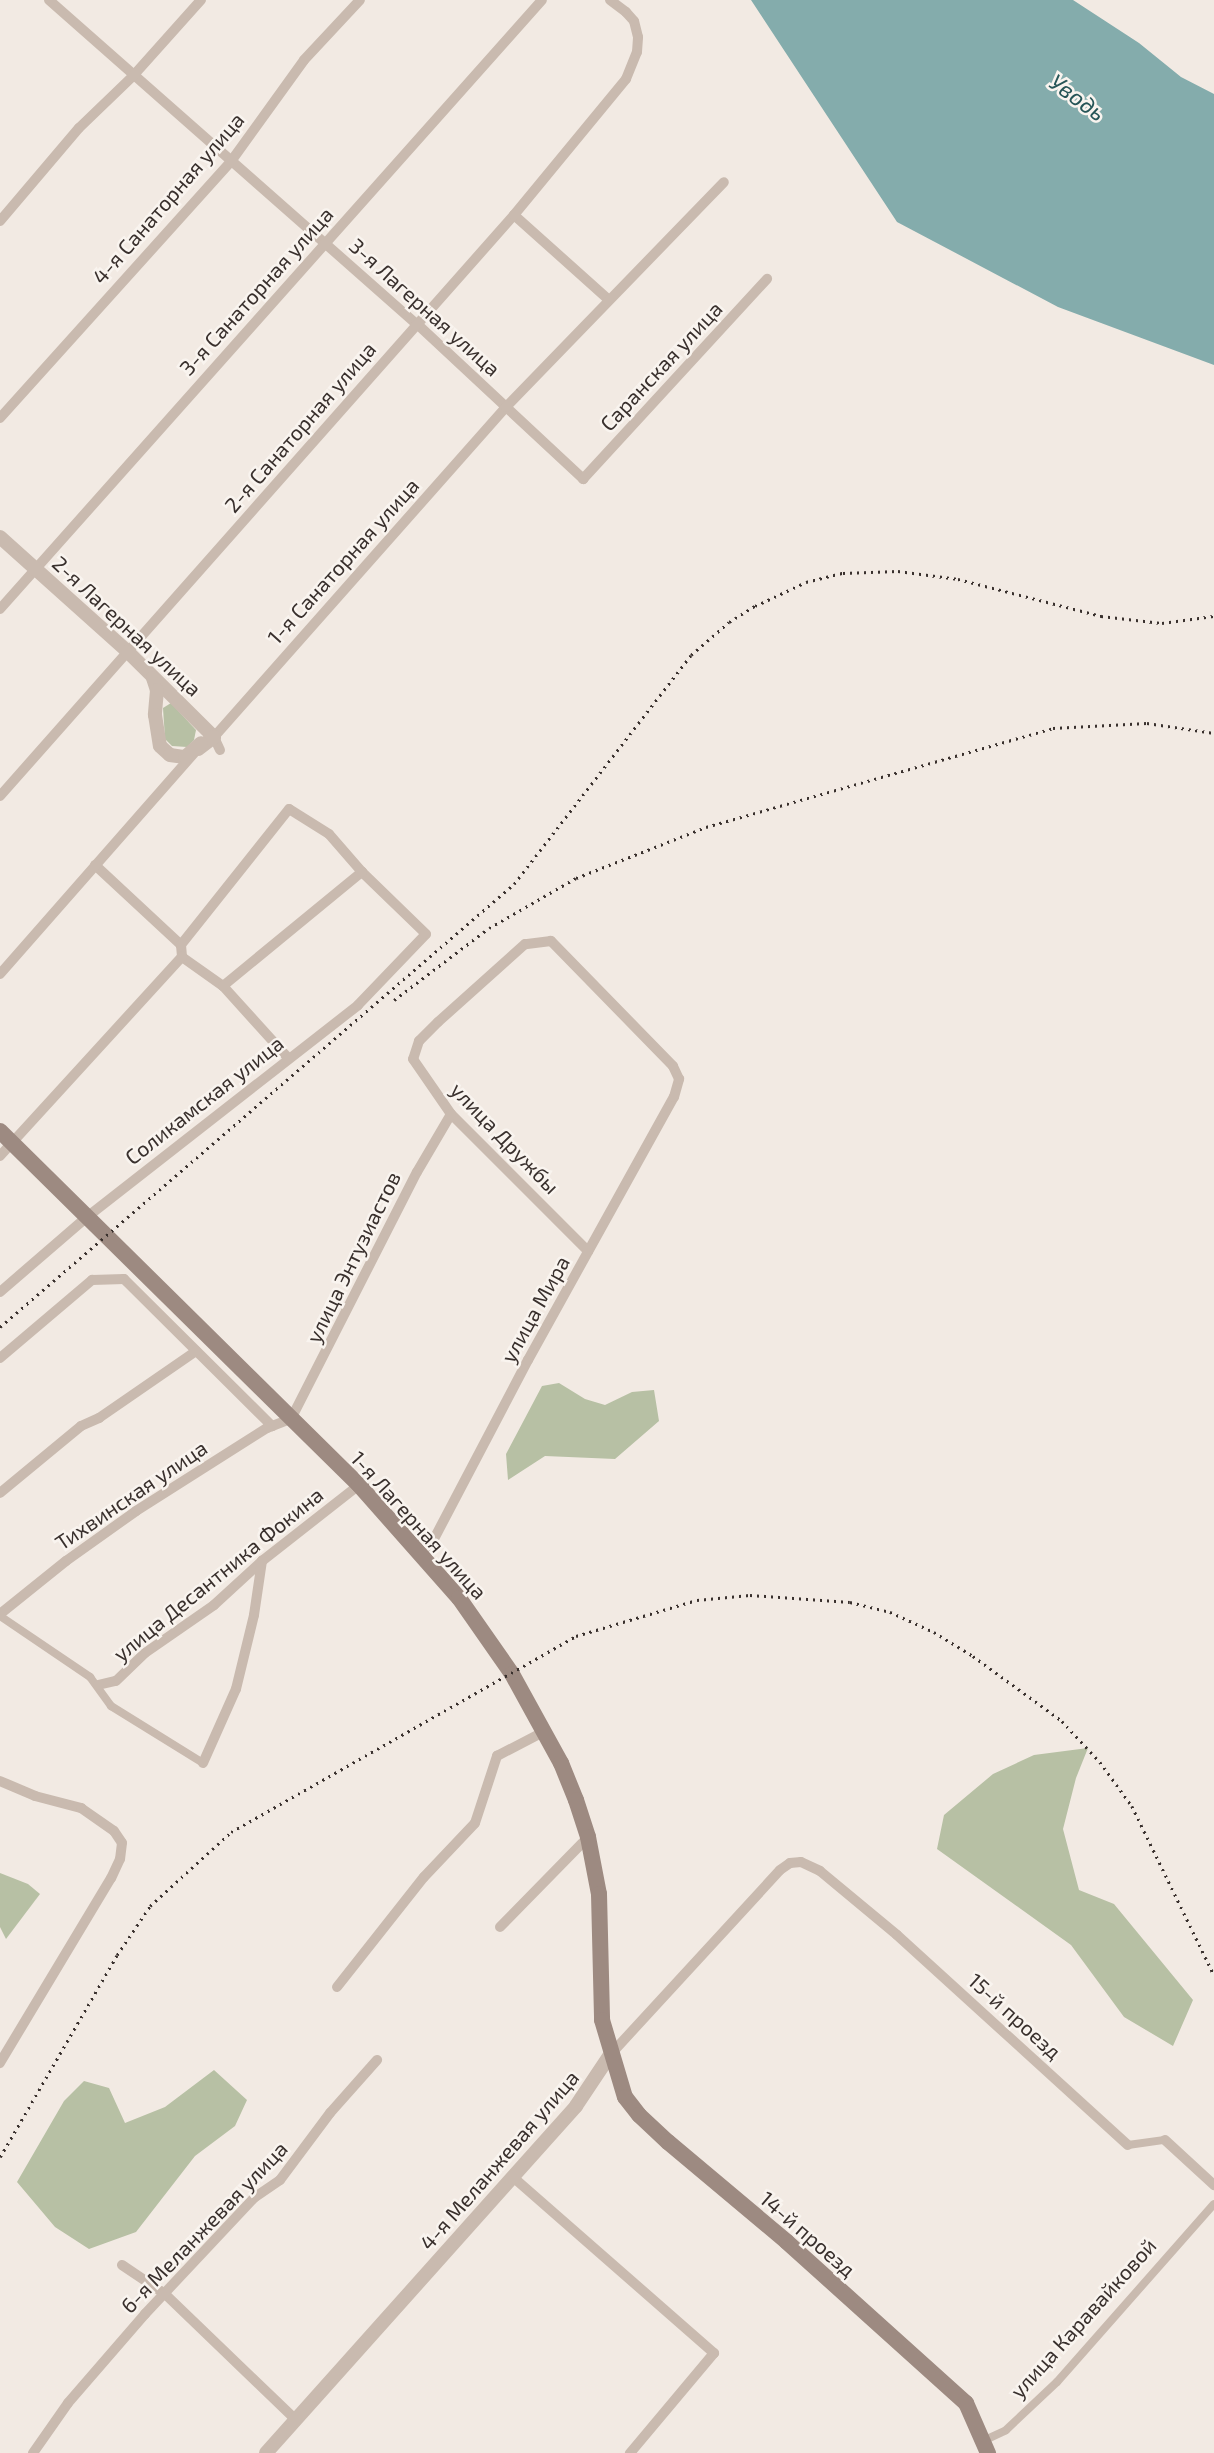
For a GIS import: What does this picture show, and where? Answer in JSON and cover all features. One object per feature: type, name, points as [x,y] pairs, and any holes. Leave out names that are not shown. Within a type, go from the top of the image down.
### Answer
[{"type":"main road","name":"1-я Лагерная улица","points":[[0,1131],[359,1485],[424,1558],[486,1635],[545,1731],[561,1763],[588,1837],[599,1894],[602,2020],[610,2055]]},
{"type":"main road","name":"14-й проезд","points":[[610,2055],[625,2097],[639,2115],[938,2377],[965,2403],[987,2446]]},
{"type":"street","name":"3-я Лагерная улица","points":[[48,0],[416,323],[583,479]]},
{"type":"street","points":[[0,222],[79,128],[133,76],[201,0]]},
{"type":"street","name":"4-я Санаторная улица","points":[[0,418],[232,160],[304,60],[360,0]]},
{"type":"street","name":"3-я Санаторная улица","points":[[0,609],[542,0]]},
{"type":"street","name":"2-я Санаторная улица","points":[[0,796],[514,215],[626,79],[637,51],[638,37],[634,21],[610,0]]},
{"type":"street","name":"1-я Санаторная улица","points":[[0,974],[198,749],[217,744],[506,407],[724,182]]},
{"type":"street","points":[[514,215],[609,300]]},
{"type":"street","name":"Саранская улица","points":[[583,479],[767,279]]},
{"type":"street","name":"2-я Лагерная улица","points":[[0,537],[128,652],[198,720],[217,744]]},
{"type":"street","points":[[152,677],[157,690],[155,715],[160,746],[177,757],[185,757],[198,749],[203,734],[198,720]]},
{"type":"street","points":[[0,1156],[181,951],[289,809],[330,834],[362,872],[223,986]]},
{"type":"street","points":[[95,865],[181,951],[223,986],[288,1058]]},
{"type":"street","name":"Соликамская улица","points":[[0,1292],[87,1217],[358,1005],[426,934],[362,872]]},
{"type":"street","name":"улица Дружбы","points":[[588,1251],[451,1114],[413,1059],[419,1041],[525,944],[551,941],[673,1066],[679,1079]]},
{"type":"street","name":"улица Мира","points":[[424,1558],[588,1251],[674,1097],[679,1079]]},
{"type":"street","name":"улица Энтузиастов","points":[[291,1419],[411,1183],[451,1114]]},
{"type":"street","points":[[0,1359],[92,1280],[124,1279],[272,1426]]},
{"type":"street","points":[[0,1493],[81,1426],[99,1418],[195,1351]]},
{"type":"street","name":"Тихвинская улица","points":[[0,1615],[66,1561],[136,1511],[272,1426],[291,1419]]},
{"type":"street","name":"улица Десантника Фокина","points":[[97,1685],[116,1681],[145,1653],[214,1605],[262,1561],[359,1485]]},
{"type":"street","points":[[0,1615],[97,1685],[101,1696],[111,1706],[203,1763],[236,1689],[254,1615],[262,1561]]},
{"type":"street","points":[[337,1987],[424,1877],[475,1823],[497,1756],[545,1731]]},
{"type":"street","points":[[0,1781],[35,1796],[81,1808],[114,1830],[121,1843],[120,1859],[111,1878],[0,2063]]},
{"type":"street","points":[[499,1927],[588,1837]]},
{"type":"street","name":"15-й проезд","points":[[790,1863],[801,1862],[820,1871],[897,1935],[1128,2145],[1165,2140],[1214,2185]]},
{"type":"street","name":"4-я Меланжевая улица","points":[[266,2453],[514,2178],[590,2089],[610,2055],[790,1863]]},
{"type":"street","name":"6-я Меланжевая улица","points":[[33,2453],[68,2403],[164,2294],[255,2197],[280,2180],[330,2113],[377,2060]]},
{"type":"street","points":[[514,2178],[714,2354],[630,2453]]},
{"type":"street","name":"улица Каравайковой","points":[[987,2446],[1057,2382],[1214,2204]]},
{"type":"street","points":[[122,2265],[164,2294],[296,2420]]},
{"type":"green space","points":[[171,703],[196,730],[194,740],[187,747],[172,746],[165,739],[163,708]]},
{"type":"green space","points":[[559,1383],[585,1399],[605,1405],[632,1392],[654,1390],[659,1421],[615,1459],[545,1456],[508,1480],[506,1454],[542,1386]]},
{"type":"green space","points":[[1088,1748],[1076,1778],[1063,1829],[1079,1890],[1114,1904],[1193,2000],[1173,2046],[1124,2017],[1071,1945],[937,1849],[944,1815],[993,1774],[1034,1755]]},
{"type":"green space","points":[[0,1873],[28,1884],[40,1894],[6,1939],[0,1927]]},
{"type":"green space","points":[[214,2070],[247,2100],[235,2126],[195,2156],[136,2232],[89,2249],[55,2227],[17,2182],[64,2101],[84,2081],[109,2088],[125,2123],[165,2107]]},
{"type":"water","name":"Уводь","points":[[751,0],[1073,0],[1139,43],[1181,77],[1214,94],[1214,365],[1058,307],[897,222]]},
{"type":"railway","points":[[0,1327],[514,884],[691,655],[729,622],[755,606],[806,582],[843,573],[898,571],[958,579],[1101,616],[1162,623],[1214,616]]},
{"type":"railway","points":[[394,1000],[489,928],[576,878],[706,827],[1053,728],[1147,723],[1214,733]]},
{"type":"railway","points":[[0,2157],[117,1955],[150,1906],[231,1832],[576,1636],[697,1600],[750,1595],[850,1602],[890,1612],[934,1632],[973,1656],[1062,1721],[1100,1762],[1132,1806],[1214,1975]]}]
